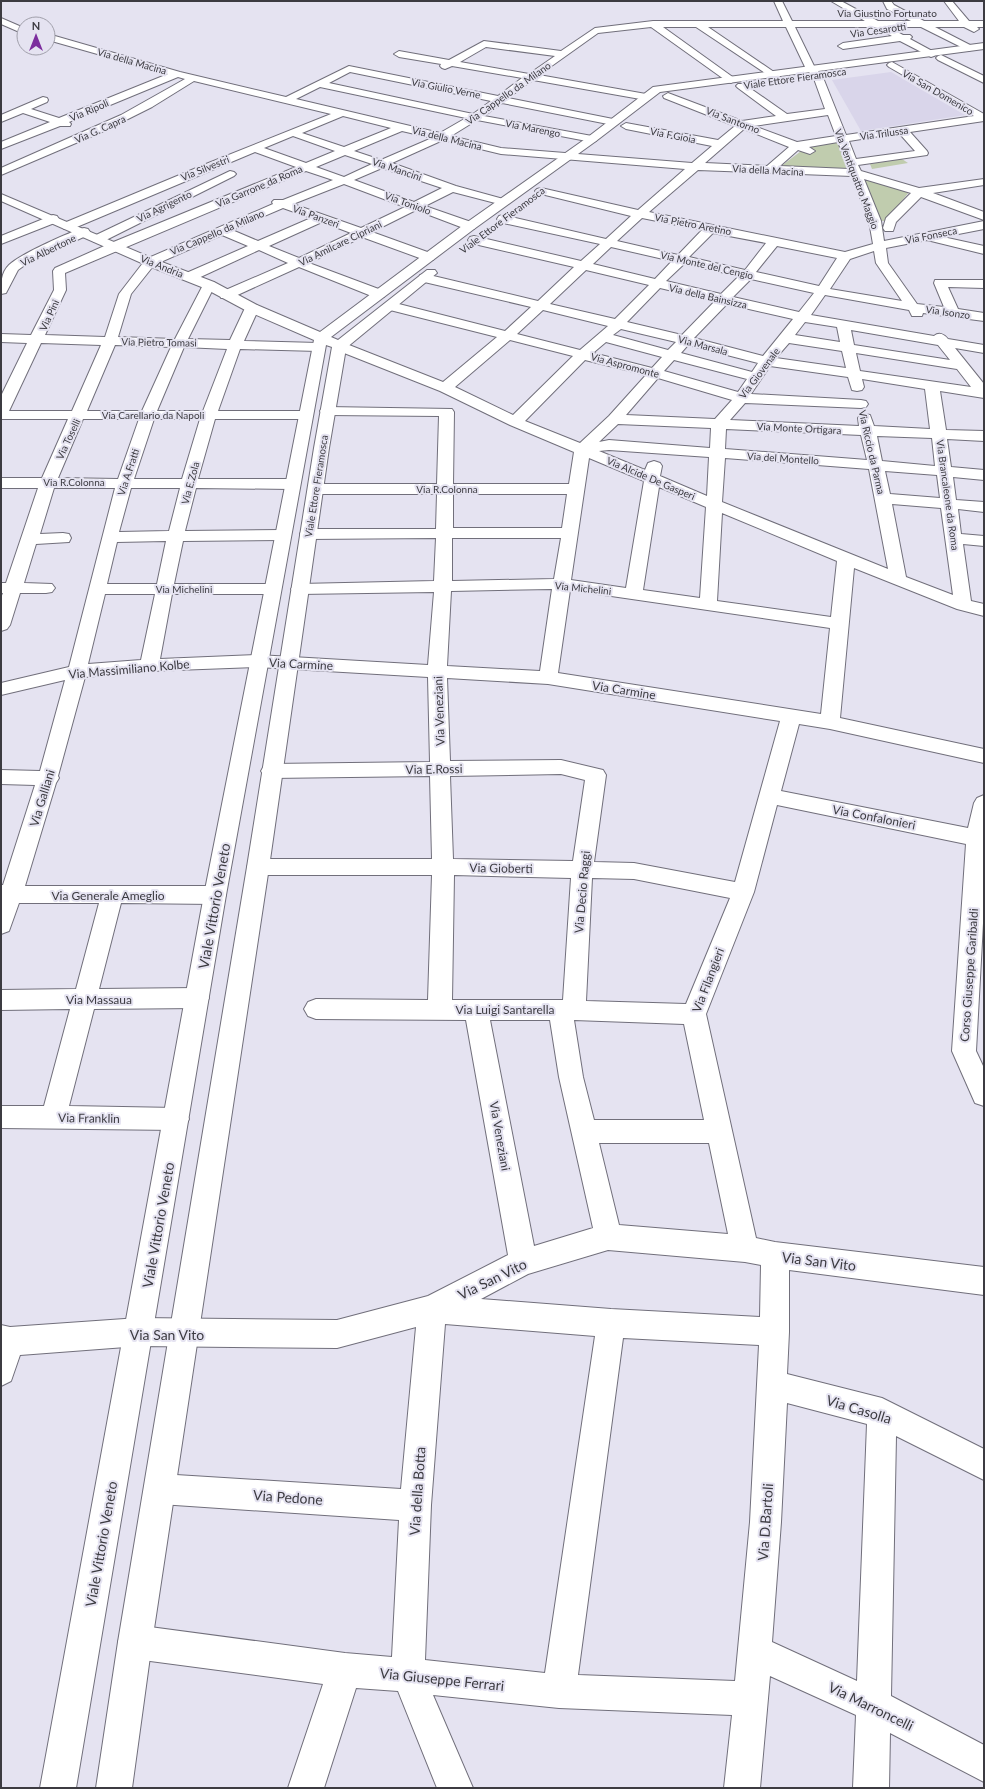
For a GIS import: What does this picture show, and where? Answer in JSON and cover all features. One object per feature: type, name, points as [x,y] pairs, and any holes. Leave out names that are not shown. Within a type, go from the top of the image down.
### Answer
[{"type":"street","name":"Via Ventiquattro Maggio","points":[[778,1],[814,72],[831,111],[840,140],[882,224],[879,246],[882,263],[912,307],[944,343],[984,393]]},
{"type":"street","points":[[834,1],[931,54]]},
{"type":"street","points":[[887,1],[890,7],[969,48]]},
{"type":"street","points":[[948,1],[966,24],[984,34]]},
{"type":"street","points":[[1,21],[16,28]]},
{"type":"street","points":[[697,23],[771,74]]},
{"type":"street","name":"Via Cappello da Milano","points":[[150,262],[221,230],[282,204],[345,180],[442,137],[475,117],[595,31],[653,24],[789,23]]},
{"type":"street","name":"Via Giustino Fortunato","points":[[789,23],[879,25],[984,24]]},
{"type":"street","points":[[653,24],[731,80],[771,74],[814,72],[872,61],[984,46]]},
{"type":"street","points":[[840,40],[879,25]]},
{"type":"street","points":[[794,34],[818,32]]},
{"type":"street","name":"Via Cesarotti","points":[[840,40],[903,38],[940,33]]},
{"type":"street","name":"Via della Macina","points":[[56,39],[177,74],[501,151],[693,166],[856,171]]},
{"type":"street","name":"Via Cesarotti","points":[[840,40],[872,61]]},
{"type":"street","points":[[358,117],[484,44],[564,54]]},
{"type":"street","points":[[423,106],[514,48]]},
{"type":"street","name":"Viale Ettore Fieramosca","points":[[566,172],[668,96],[741,86],[814,72],[892,65],[984,52]]},
{"type":"street","points":[[399,54],[590,86],[646,97]]},
{"type":"street","points":[[941,58],[984,80]]},
{"type":"street","name":"Via San Domenico","points":[[892,65],[984,118]]},
{"type":"street","name":"Via Giulio Verne","points":[[319,84],[349,69],[612,122]]},
{"type":"street","name":"Via Ripoli","points":[[3,144],[177,74]]},
{"type":"street","name":"Via G. Capra","points":[[1,172],[120,121],[166,96],[194,77]]},
{"type":"street","name":"Viale Ettore Fieramosca","points":[[258,662],[319,342],[470,226],[592,139],[612,122],[657,89],[731,80]]},
{"type":"street","points":[[286,100],[319,84]]},
{"type":"street","name":"Via Marengo","points":[[319,84],[475,117],[592,139]]},
{"type":"street","points":[[579,94],[590,86]]},
{"type":"street","points":[[741,86],[785,118]]},
{"type":"street","name":"Via Santorno","points":[[668,96],[818,154]]},
{"type":"street","points":[[93,99],[107,102]]},
{"type":"street","points":[[1,119],[43,100]]},
{"type":"street","points":[[501,151],[568,102]]},
{"type":"street","points":[[21,109],[92,133]]},
{"type":"street","points":[[674,135],[703,109]]},
{"type":"street","points":[[327,411],[447,412],[452,392],[508,335],[693,166],[743,124],[831,111]]},
{"type":"street","name":"Via Silvestri","points":[[68,226],[210,166],[342,113]]},
{"type":"street","name":"Via Trilussa","points":[[798,145],[984,118]]},
{"type":"street","name":"Via F.Gioia","points":[[626,126],[720,144]]},
{"type":"street","name":"Via Garrone da Roma","points":[[264,194],[306,166],[402,127]]},
{"type":"street","points":[[856,171],[923,153],[902,130]]},
{"type":"street","name":"Via Mancini","points":[[293,133],[452,188],[503,202]]},
{"type":"street","points":[[775,169],[798,145]]},
{"type":"street","name":"Via Toniolo","points":[[254,148],[470,226]]},
{"type":"street","points":[[831,161],[856,171],[883,186],[919,192],[984,216]]},
{"type":"street","points":[[210,166],[230,174],[264,194]]},
{"type":"street","name":"Via Agrigento","points":[[98,239],[230,174]]},
{"type":"street","name":"Viale Ettore Fieramosca","points":[[538,193],[553,182]]},
{"type":"street","points":[[882,224],[919,192],[981,185]]},
{"type":"street","name":"Via Amilcare Cipriani","points":[[226,295],[299,263],[452,188]]},
{"type":"street","name":"Via Garrone da Roma","points":[[115,246],[248,191]]},
{"type":"street","name":"Via Panzeri","points":[[248,191],[264,194],[282,204],[429,257]]},
{"type":"street","name":"Via Pietro Aretino","points":[[538,193],[845,256]]},
{"type":"street","name":"Via Andria","points":[[1,197],[150,262],[209,285],[319,342]]},
{"type":"street","points":[[882,206],[882,224]]},
{"type":"street","name":"Viale Ettore Fieramosca","points":[[462,250],[516,209]]},
{"type":"street","points":[[188,277],[322,218]]},
{"type":"street","name":"Via Monte del Cengio","points":[[503,219],[822,291],[912,307]]},
{"type":"street","points":[[1,240],[53,220]]},
{"type":"street","points":[[882,224],[984,250]]},
{"type":"street","name":"Via Fonseca","points":[[845,256],[879,246],[984,225]]},
{"type":"street","points":[[515,422],[583,354],[604,338],[711,228]]},
{"type":"street","points":[[221,230],[299,263],[380,294]]},
{"type":"street","name":"Via Albertone","points":[[1,290],[13,268],[25,259],[84,232]]},
{"type":"street","name":"Via della Bainsizza","points":[[474,240],[801,318],[984,349]]},
{"type":"street","points":[[548,678],[582,450],[614,419],[672,354],[748,274],[774,241]]},
{"type":"street","points":[[25,259],[59,271],[115,246]]},
{"type":"street","name":"Via Giovenale","points":[[719,424],[741,398],[766,361],[786,338],[822,291],[845,256]]},
{"type":"street","name":"Via Toselli","points":[[1,625],[7,588],[30,539],[48,483],[79,415],[110,341],[125,294],[150,262]]},
{"type":"street","points":[[339,346],[438,268]]},
{"type":"street","name":"Via Pini","points":[[1,410],[60,290],[59,271]]},
{"type":"street","name":"Via Marsala","points":[[426,278],[766,361],[984,393]]},
{"type":"street","points":[[952,312],[940,283],[984,284]]},
{"type":"street","name":"Via A.Fratti","points":[[78,671],[96,589],[124,482],[147,416],[180,342],[209,285]]},
{"type":"street","name":"Via Aspromonte","points":[[391,306],[583,354],[741,398],[861,404]]},
{"type":"street","name":"Via Isonzo","points":[[912,307],[984,317]]},
{"type":"street","name":"Via E.Zola","points":[[149,666],[164,589],[190,483],[209,415],[234,343],[252,308]]},
{"type":"street","name":"Via Riccio da Parma","points":[[843,325],[847,348],[868,431],[874,465],[883,498],[898,579]]},
{"type":"street","name":"Via Pietro Tomasi","points":[[1,338],[234,343],[319,342]]},
{"type":"street","points":[[604,338],[672,354],[756,377]]},
{"type":"street","points":[[786,338],[963,366]]},
{"type":"street","name":"Via Alcide De Gasperi","points":[[319,342],[339,346],[452,392],[515,422],[846,559],[964,605],[984,610]]},
{"type":"street","name":"Viale Ettore Fieramosca","points":[[289,663],[327,411],[339,346]]},
{"type":"street","name":"Via Brancaleone da Roma","points":[[932,386],[940,434],[943,472],[955,538],[964,605]]},
{"type":"street","name":"Via Veneziani","points":[[440,1009],[443,867],[437,671],[443,587],[447,412]]},
{"type":"street","name":"Via Carellario da Napoli","points":[[1,414],[147,416],[305,415]]},
{"type":"street","name":"Via Monte Ortigara","points":[[614,419],[984,436]]},
{"type":"street","points":[[634,594],[661,421]]},
{"type":"street","points":[[708,605],[719,424]]},
{"type":"street","name":"Via del Montello","points":[[582,450],[609,445],[984,475]]},
{"type":"street","name":"Via R.Colonna","points":[[1,483],[124,482],[291,484]]},
{"type":"street","name":"Via R.Colonna","points":[[316,489],[577,489]]},
{"type":"street","points":[[883,498],[984,507]]},
{"type":"street","points":[[308,534],[569,533]]},
{"type":"street","points":[[110,537],[282,535]]},
{"type":"street","points":[[30,539],[63,538]]},
{"type":"street","points":[[955,538],[984,541]]},
{"type":"street","points":[[830,722],[846,559]]},
{"type":"street","name":"Via Michelini","points":[[300,589],[562,584],[840,624]]},
{"type":"street","points":[[7,588],[46,588]]},
{"type":"street","name":"Via Michelini","points":[[96,589],[272,589]]},
{"type":"street","name":"Via Carmine","points":[[258,662],[548,678],[830,722],[984,756]]},
{"type":"street","name":"Via Massimiliano Kolbe","points":[[1,689],[78,671],[149,666],[258,662]]},
{"type":"street","name":"Viale Vittorio Veneto","points":[[58,1788],[215,895],[258,662]]},
{"type":"street","points":[[114,1788],[135,1642],[289,663]]},
{"type":"street","name":"Via Galliani","points":[[1,925],[6,894],[49,778],[78,671]]},
{"type":"street","name":"Via Filangieri","points":[[745,1249],[694,1014],[742,892],[770,796],[791,716]]},
{"type":"street","name":"Via E.Rossi","points":[[271,771],[561,768],[596,775]]},
{"type":"street","name":"Via Decio Raggi","points":[[596,775],[582,870],[567,1010],[571,1077],[608,1237]]},
{"type":"street","points":[[1,778],[49,778]]},
{"type":"street","name":"Via Confalonieri","points":[[770,796],[977,838]]},
{"type":"street","name":"Corso Giuseppe Garibaldi","points":[[984,803],[977,838],[964,1051],[984,1095]]},
{"type":"street","name":"Via Gioberti","points":[[258,867],[443,867],[634,871],[742,892]]},
{"type":"street","name":"Via Generale Ameglio","points":[[6,894],[215,895]]},
{"type":"street","points":[[54,1117],[112,895]]},
{"type":"street","name":"Via Massaua","points":[[1,1000],[197,998]]},
{"type":"street","name":"Via Luigi Santarella","points":[[316,1009],[567,1010],[694,1014]]},
{"type":"street","name":"Via Veneziani","points":[[476,1009],[523,1262]]},
{"type":"street","name":"Via Franklin","points":[[1,1117],[176,1119]]},
{"type":"street","points":[[584,1132],[719,1131]]},
{"type":"street","name":"Via San Vito","points":[[5,1340],[139,1332],[184,1334],[337,1334],[432,1309],[523,1262],[608,1237],[745,1249],[775,1255],[984,1281]]},
{"type":"street","name":"Via D.Bartoli","points":[[742,1788],[756,1652],[774,1385],[775,1255]]},
{"type":"street","points":[[432,1309],[611,1323],[775,1332]]},
{"type":"street","name":"Via della Botta","points":[[408,1674],[415,1505],[432,1309]]},
{"type":"street","points":[[558,1691],[611,1323]]},
{"type":"street","points":[[1,1371],[5,1340]]},
{"type":"street","name":"Via Casolla","points":[[774,1385],[882,1413],[984,1464]]},
{"type":"street","points":[[871,1788],[872,1705],[882,1413]]},
{"type":"street","name":"Via Pedone","points":[[160,1488],[415,1505]]},
{"type":"street","name":"Via Giuseppe Ferrari","points":[[135,1642],[346,1670],[408,1674],[558,1691],[751,1699]]},
{"type":"street","name":"Via Marroncelli","points":[[756,1652],[872,1705],[984,1764]]},
{"type":"street","points":[[306,1788],[346,1670]]},
{"type":"street","points":[[408,1674],[455,1788]]},
{"type":"shaded area","points":[[891,72],[965,115],[861,131],[832,80]]},
{"type":"green space","points":[[839,141],[850,170],[780,167],[805,148]]},
{"type":"green space","points":[[902,159],[908,163],[872,169],[870,164]]},
{"type":"green space","points":[[860,176],[909,192],[886,221],[878,221]]}]
